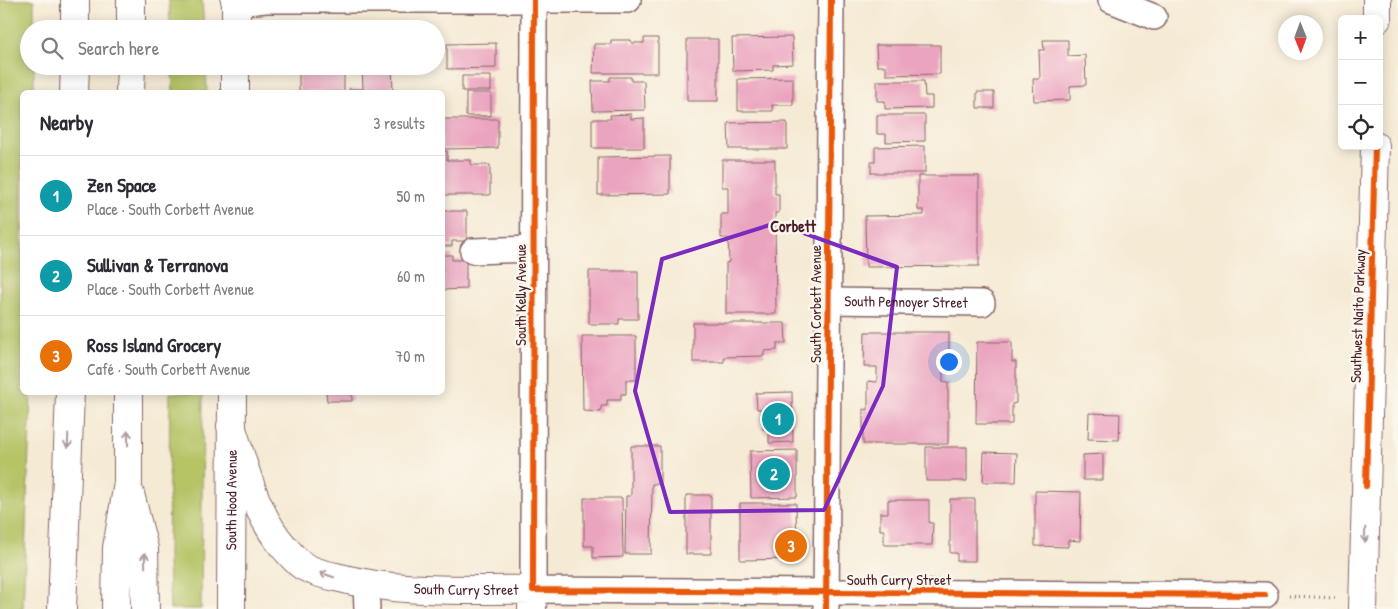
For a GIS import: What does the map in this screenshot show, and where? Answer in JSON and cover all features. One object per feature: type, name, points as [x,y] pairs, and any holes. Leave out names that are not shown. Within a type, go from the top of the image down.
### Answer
[{"type":"main road","points":[[75,20],[76,0]]},
{"type":"main road","points":[[131,0],[131,20]]},
{"type":"main road","points":[[1377,0],[1377,15]]},
{"type":"main road","points":[[74,90],[75,75]]},
{"type":"main road","points":[[130,75],[130,90]]},
{"type":"main road","points":[[235,75],[235,90]]},
{"type":"main road","name":"Southwest Naito Parkway","points":[[1363,604],[1375,150]]},
{"type":"main road","points":[[62,609],[70,395]]},
{"type":"main road","points":[[116,609],[117,548],[128,482],[128,395]]},
{"type":"main road","name":"South Hood Avenue","points":[[231,609],[232,395]]},
{"type":"main road","name":"South Curry Street","points":[[231,426],[253,494],[270,527],[285,548],[303,566],[327,575],[366,596],[410,588],[532,599]]},
{"type":"main road","points":[[128,482],[144,550],[145,609]]},
{"type":"street","points":[[236,8],[266,0],[628,0]]},
{"type":"street","name":"South Kelly Avenue","points":[[532,599],[534,0]]},
{"type":"street","name":"South Corbett Avenue","points":[[826,600],[831,0]]},
{"type":"street","points":[[1111,0],[1154,17]]},
{"type":"street","points":[[473,251],[533,249]]},
{"type":"street","name":"South Pennoyer Street","points":[[828,301],[982,303]]},
{"type":"street","name":"South Curry Street","points":[[532,599],[1122,602],[1265,596]]},
{"type":"path","points":[[1265,596],[1363,604]]},
{"type":"highlighted area","points":[[776,223],[897,267],[883,386],[824,510],[670,512],[635,391],[662,259]]},
{"type":"green space","points":[[0,0],[34,0],[34,20],[20,20],[20,75],[34,75],[34,90],[20,90],[20,395],[31,395],[23,609],[0,609]]},
{"type":"green space","points":[[169,0],[202,0],[203,20],[170,20]]},
{"type":"green space","points":[[172,75],[206,75],[207,90],[173,90]]},
{"type":"green space","points":[[170,395],[203,395],[201,609],[170,609],[168,561]]},
{"type":"building","points":[[792,37],[793,64],[773,65],[773,70],[733,71],[732,38]]},
{"type":"building","points":[[644,38],[658,38],[658,73],[593,73],[594,44],[611,44],[611,40],[631,40],[632,43],[644,43]]},
{"type":"building","points":[[687,39],[718,39],[718,101],[687,101]]},
{"type":"building","points":[[1043,40],[1068,40],[1068,56],[1085,55],[1086,85],[1070,86],[1070,100],[1034,101],[1033,79],[1040,79],[1039,50],[1044,50]]},
{"type":"building","points":[[496,43],[496,68],[447,69],[447,44]]},
{"type":"building","points":[[876,45],[940,45],[940,74],[886,75],[886,66],[877,66]]},
{"type":"building","points":[[299,75],[344,75],[344,90],[299,90]]},
{"type":"building","points":[[362,75],[392,75],[393,90],[349,90],[363,89]]},
{"type":"building","points":[[462,76],[491,76],[491,91],[462,91]]},
{"type":"building","points":[[610,77],[631,77],[631,81],[644,81],[645,110],[593,111],[592,81],[610,81]]},
{"type":"building","points":[[793,78],[793,105],[772,105],[773,111],[738,111],[738,79]]},
{"type":"building","points":[[877,81],[924,81],[925,96],[932,96],[932,108],[885,109],[885,101],[877,101]]},
{"type":"building","points":[[977,92],[994,92],[994,108],[977,108]]},
{"type":"building","points":[[466,93],[491,93],[491,116],[466,116]]},
{"type":"building","points":[[631,114],[631,119],[644,118],[644,148],[592,148],[592,119],[611,119],[610,115]]},
{"type":"building","points":[[877,115],[925,115],[925,141],[886,142],[886,134],[877,134]]},
{"type":"building","points":[[445,119],[498,119],[498,148],[445,149]]},
{"type":"building","points":[[787,122],[787,149],[729,149],[728,123]]},
{"type":"building","points":[[925,146],[925,173],[871,173],[871,162],[875,162],[875,147]]},
{"type":"building","points":[[445,151],[447,151],[447,160],[471,160],[471,165],[490,165],[490,195],[445,195]]},
{"type":"building","points":[[670,156],[670,194],[598,195],[598,157]]},
{"type":"building","points":[[722,160],[775,160],[775,194],[779,194],[779,213],[775,213],[776,314],[726,314],[726,263],[729,262],[728,238],[721,238],[721,214],[728,214],[728,187],[722,187]]},
{"type":"building","points":[[918,176],[979,176],[979,266],[866,267],[865,216],[924,215],[924,210],[918,210]]},
{"type":"building","points":[[445,211],[467,211],[467,241],[452,241],[452,246],[445,246]]},
{"type":"building","points":[[445,255],[452,255],[452,260],[466,260],[466,289],[445,290]]},
{"type":"building","points":[[589,271],[638,271],[638,319],[619,319],[619,324],[589,324]]},
{"type":"building","points":[[693,323],[785,323],[786,343],[777,343],[777,350],[764,351],[764,356],[724,357],[724,362],[693,362]]},
{"type":"building","points":[[865,332],[949,332],[949,367],[943,367],[943,382],[948,382],[948,444],[863,444],[863,409],[868,410],[868,381],[877,382],[877,367],[864,367]]},
{"type":"building","points":[[582,336],[636,336],[636,380],[626,380],[626,394],[621,394],[621,400],[607,400],[607,406],[601,406],[601,412],[583,411]]},
{"type":"building","points":[[977,342],[1012,342],[1012,362],[1016,362],[1016,403],[1012,404],[1012,424],[976,424]]},
{"type":"building","points":[[792,392],[793,442],[769,443],[769,429],[763,429],[763,409],[757,409],[756,393]]},
{"type":"building","points":[[326,395],[352,395],[352,401],[327,401]]},
{"type":"building","points":[[1089,413],[1120,414],[1119,440],[1088,439]]},
{"type":"building","points":[[631,446],[660,446],[660,484],[652,484],[651,554],[625,554],[626,496],[631,496]]},
{"type":"building","points":[[926,447],[967,447],[967,481],[926,481]]},
{"type":"building","points":[[797,450],[797,497],[751,498],[750,451]]},
{"type":"building","points":[[984,452],[1017,453],[1016,482],[983,482]]},
{"type":"building","points":[[1103,454],[1103,480],[1083,480],[1083,455]]},
{"type":"building","points":[[1035,491],[1081,492],[1080,541],[1068,540],[1068,547],[1035,546]]},
{"type":"building","points":[[686,495],[711,495],[711,554],[686,554]]},
{"type":"building","points":[[584,498],[622,498],[623,557],[593,558],[593,546],[584,546]]},
{"type":"building","points":[[950,499],[975,499],[975,561],[957,561],[957,553],[950,553]]},
{"type":"building","points":[[888,500],[929,500],[929,523],[933,523],[932,545],[884,545],[884,530],[880,530],[880,513],[888,513]]},
{"type":"building","points":[[740,503],[796,503],[797,559],[740,560]]},
{"type":"cycle path","points":[[534,0],[533,590],[1265,595]]},
{"type":"cycle path","points":[[826,609],[831,0]]},
{"type":"cycle path","points":[[1366,486],[1375,150]]},
{"type":"place","name":"Zen Space","points":[[778,419]]},
{"type":"place","name":"Sullivan & Terranova","points":[[774,474]]},
{"type":"place","name":"Ross Island Grocery","points":[[791,546]]},
{"type":"district","name":"Corbett","points":[[793,226]]}]
